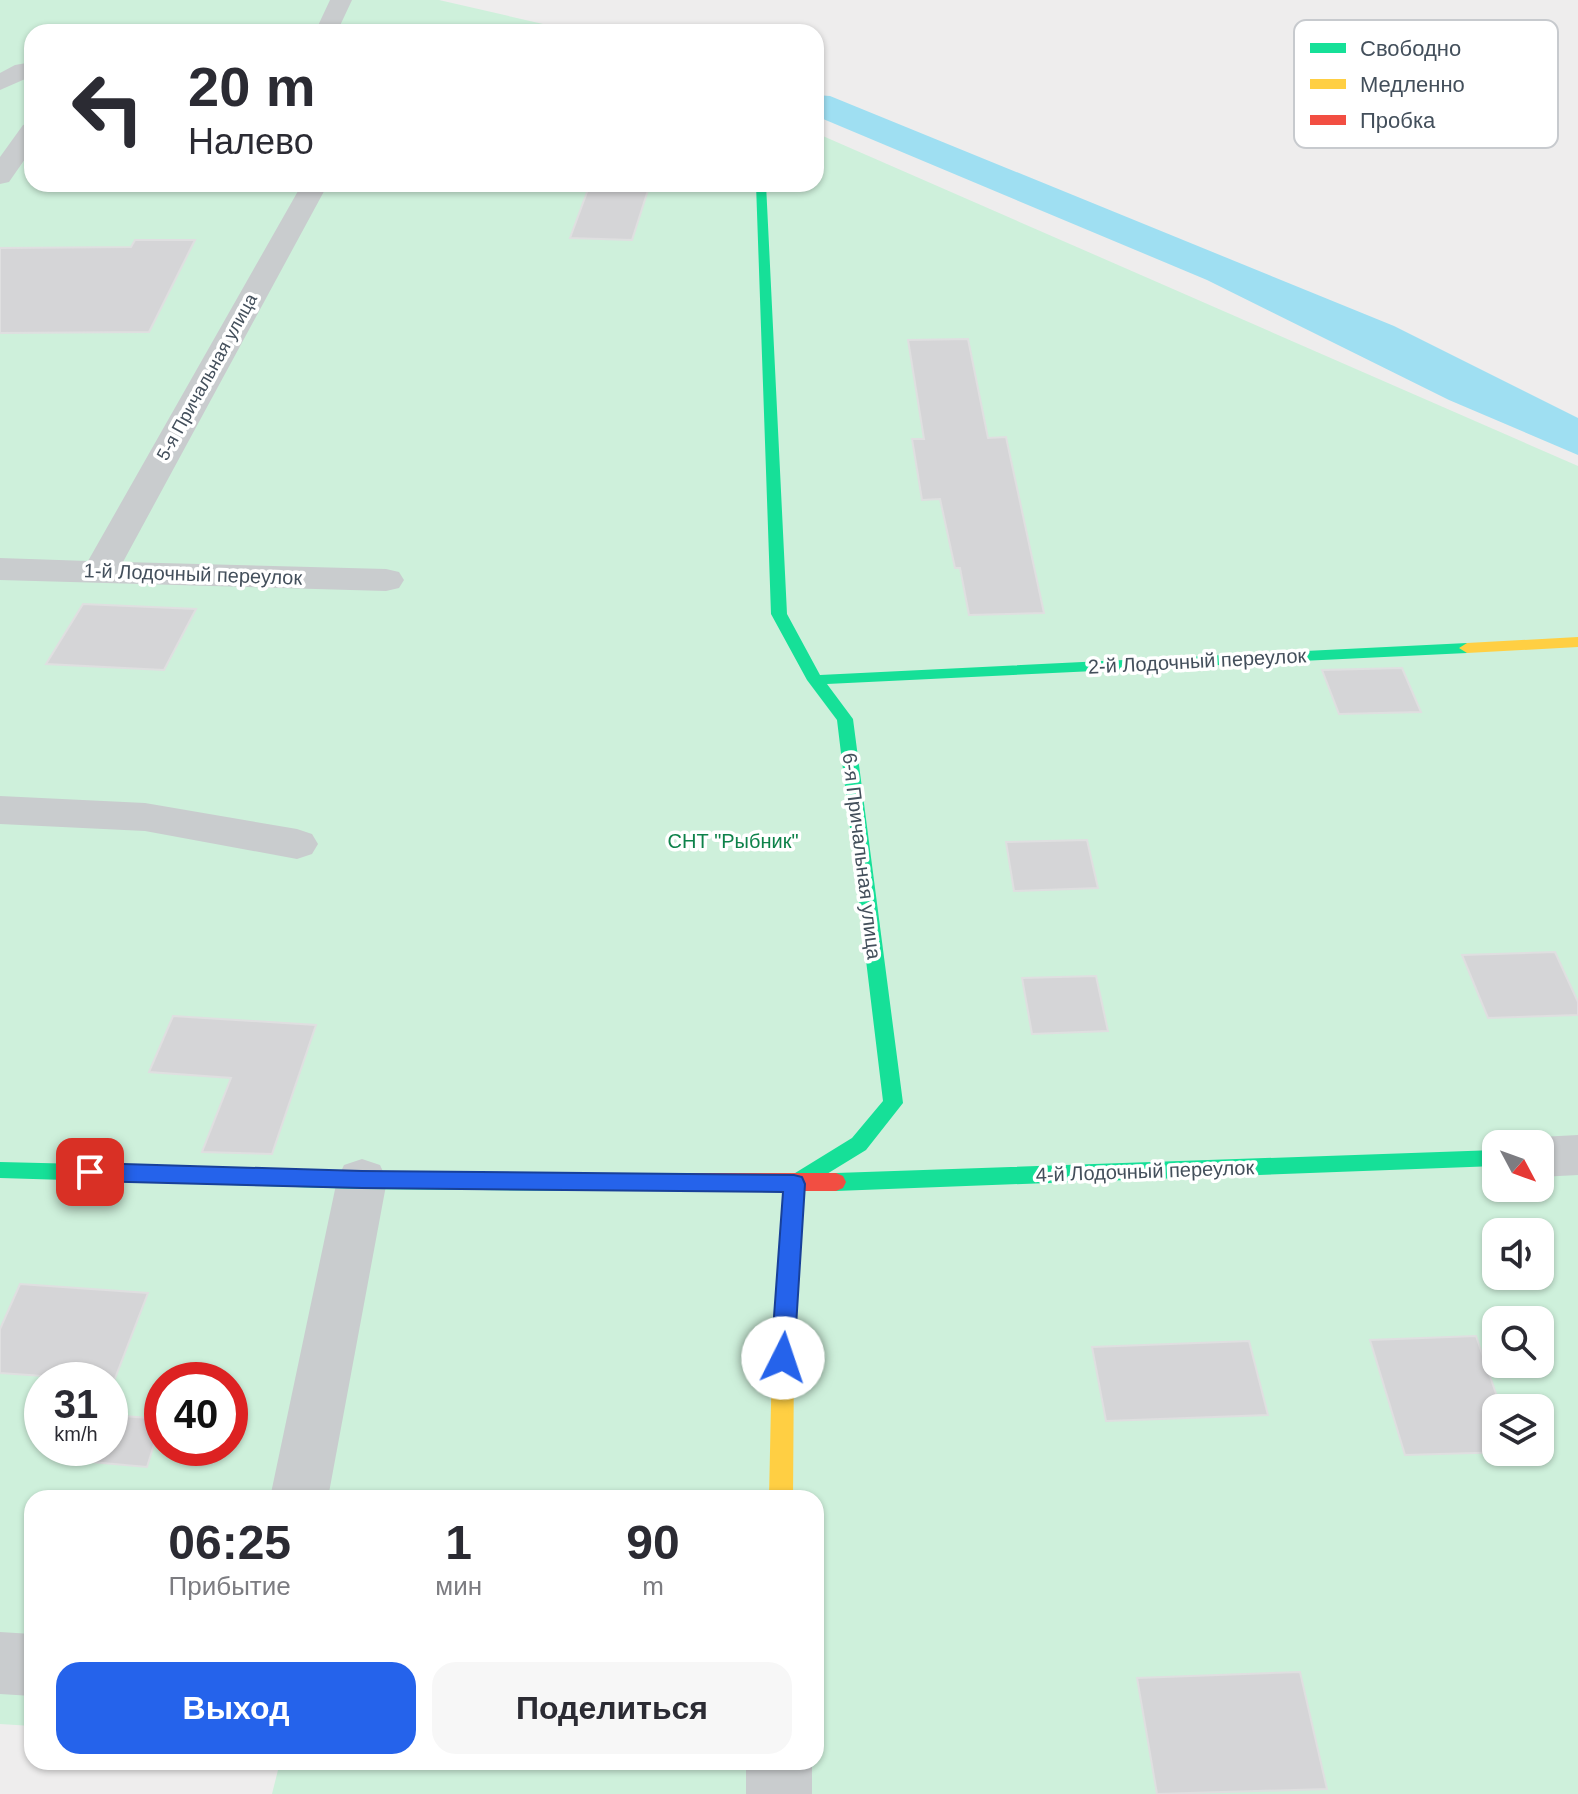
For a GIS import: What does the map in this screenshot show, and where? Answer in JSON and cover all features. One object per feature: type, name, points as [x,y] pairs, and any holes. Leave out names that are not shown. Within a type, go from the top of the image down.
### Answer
[{"type":"street","points":[[330,24],[341,0]]},
{"type":"street","points":[[0,83],[24,72]]},
{"type":"street","points":[[0,176],[24,142]]},
{"type":"street","name":"5-я Причальная улица","points":[[100,571],[311,192]]},
{"type":"street","name":"6-я Причальная улица","points":[[761,192],[779,614],[815,680],[845,719],[893,1103],[859,1144],[794,1184]]},
{"type":"street","name":"1-й Лодочный переулок","points":[[0,569],[386,580]]},
{"type":"street","name":"2-й Лодочный переулок","points":[[815,680],[1578,642]]},
{"type":"street","points":[[0,810],[145,817],[297,844]]},
{"type":"street","points":[[1554,1156],[1578,1155]]},
{"type":"street","name":"4-й Лодочный переулок","points":[[0,1170],[362,1180],[794,1184],[1482,1159]]},
{"type":"street","points":[[301,1490],[362,1180]]},
{"type":"street","points":[[781,1490],[783,1358],[794,1184]]},
{"type":"street","points":[[0,1663],[24,1664]]},
{"type":"street","points":[[779,1770],[779,1794]]},
{"type":"green space","name":"СНТ \"Рыбник\"","points":[[0,0],[439,0],[543,24],[24,24],[24,192],[824,192],[824,136],[1578,466],[1578,1794],[272,1794],[278,1770],[824,1770],[824,1490],[24,1490],[24,1726],[0,1724]]},
{"type":"water","points":[[824,96],[1394,326],[1578,418],[1578,455],[1449,400],[1207,280],[824,119]]},
{"type":"building","points":[[587,192],[647,192],[632,240],[570,238]]},
{"type":"building","points":[[135,240],[195,240],[149,332],[0,333],[0,248],[131,247]]},
{"type":"building","points":[[968,339],[988,438],[1006,437],[1044,613],[969,615],[960,568],[955,568],[940,499],[922,500],[912,439],[924,439],[908,340]]},
{"type":"building","points":[[83,604],[196,609],[164,670],[46,664]]},
{"type":"building","points":[[1402,668],[1421,712],[1339,714],[1322,670]]},
{"type":"building","points":[[1087,840],[1098,888],[1014,891],[1006,842]]},
{"type":"building","points":[[1555,952],[1578,1002],[1578,1015],[1488,1018],[1462,955]]},
{"type":"building","points":[[1096,976],[1108,1031],[1032,1034],[1022,978]]},
{"type":"building","points":[[173,1016],[316,1025],[272,1154],[202,1152],[231,1078],[149,1072]]},
{"type":"building","points":[[20,1284],[148,1293],[121,1362],[24,1362],[24,1375],[0,1373],[0,1329]]},
{"type":"building","points":[[1476,1336],[1482,1353],[1482,1378],[1491,1378],[1496,1394],[1482,1394],[1482,1453],[1405,1455],[1370,1340]]},
{"type":"building","points":[[1249,1341],[1268,1415],[1106,1421],[1092,1347]]},
{"type":"building","points":[[128,1416],[144,1418],[144,1466],[147,1467],[128,1465]]},
{"type":"building","points":[[1300,1672],[1327,1789],[1157,1794],[1137,1678]]},
{"type":"traffic: fast","points":[[761,192],[779,614],[815,680],[845,719],[893,1103],[859,1144],[794,1184],[791,1228]]},
{"type":"traffic: fast","points":[[815,680],[1467,648]]},
{"type":"traffic: fast","points":[[836,1182],[1482,1159]]},
{"type":"traffic: fast","points":[[0,1170],[362,1180],[597,1182]]},
{"type":"traffic: slow","points":[[1467,648],[1578,642]]},
{"type":"traffic: slow","points":[[781,1490],[783,1358],[791,1228]]},
{"type":"traffic: jam","points":[[597,1182],[836,1182]]},
{"type":"route","points":[[90,1172],[362,1180],[794,1184],[783,1358]]}]
